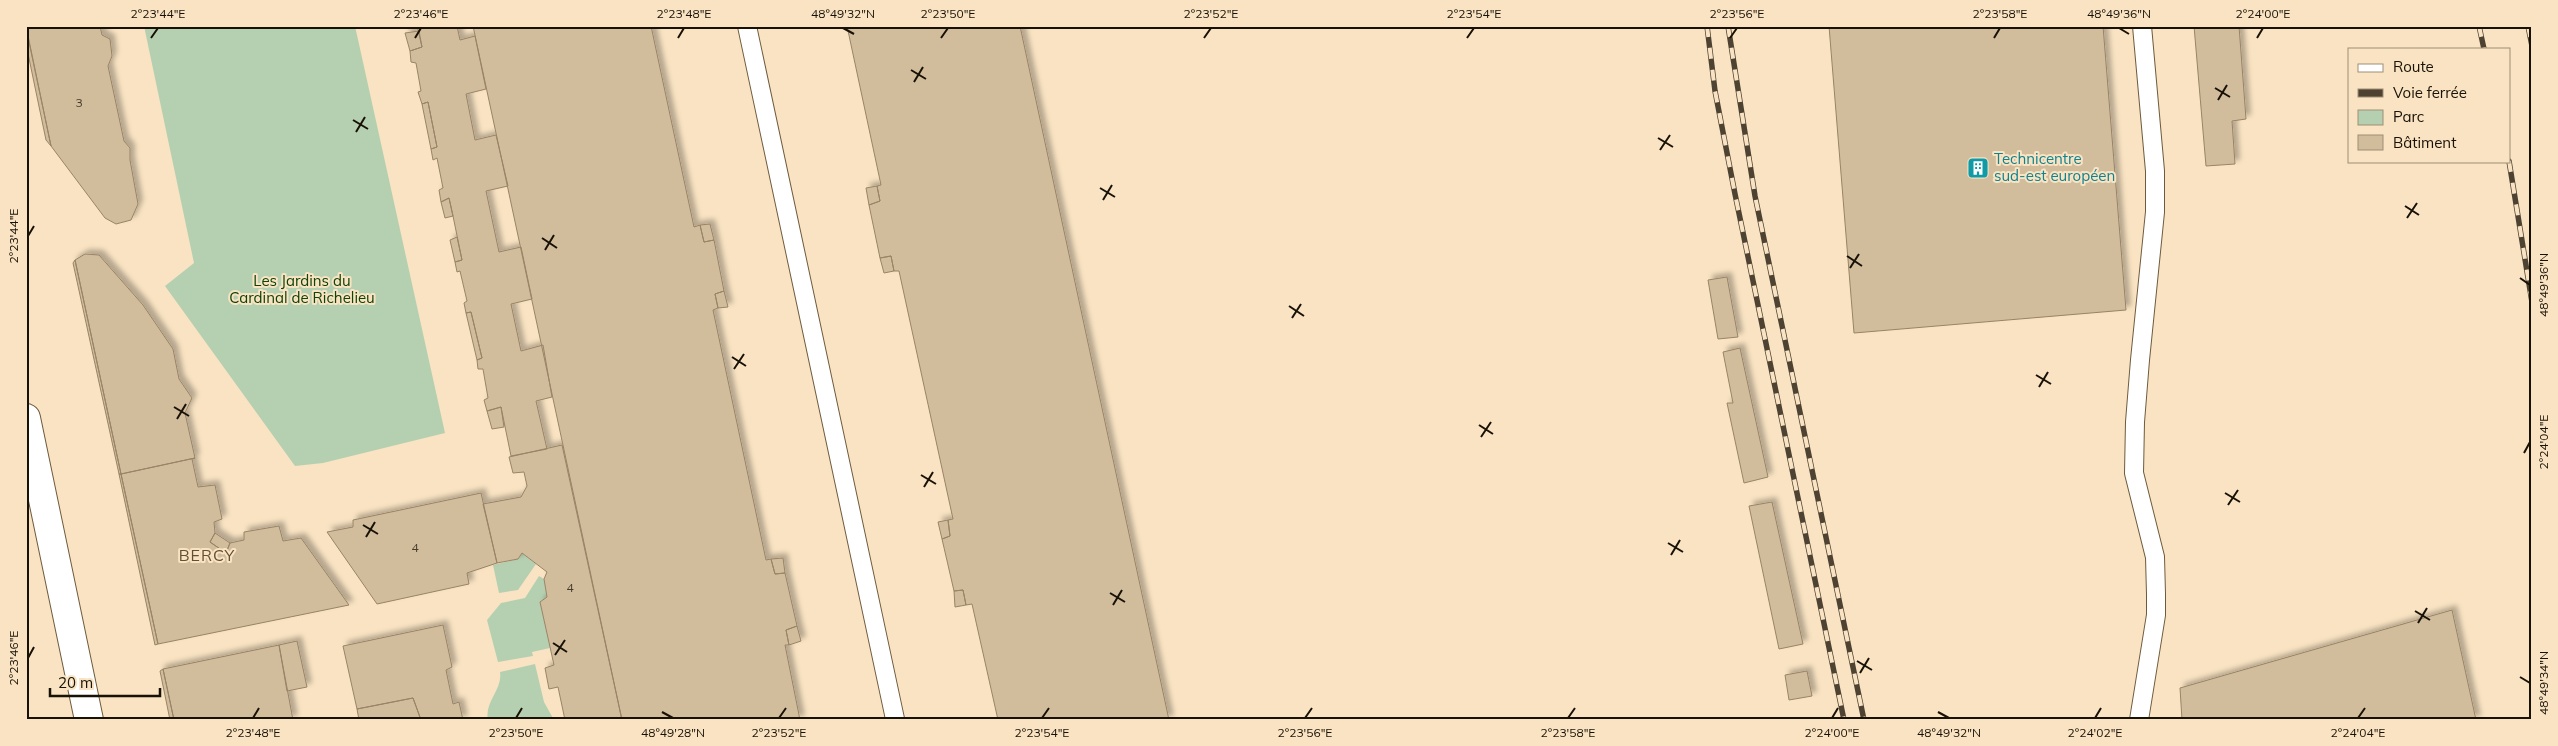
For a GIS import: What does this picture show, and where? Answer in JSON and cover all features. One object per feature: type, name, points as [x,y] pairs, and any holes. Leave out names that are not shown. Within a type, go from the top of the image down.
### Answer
[{"type":"street","points":[[26,418],[89,720]]},
{"type":"lane","points":[[747,26],[896,719]]},
{"type":"lane","points":[[2140,720],[2156,608],[2155,557],[2134,473],[2137,396],[2155,212],[2155,171],[2142,26]]},
{"type":"green space","name":"Les Jardins du Cardinal de Richelieu","points":[[144,26],[355,26],[445,433],[323,463],[295,466],[165,286],[194,263]]},
{"type":"green space","points":[[522,553],[536,564],[518,590],[499,593],[493,565],[518,559]]},
{"type":"green space","points":[[539,576],[544,579],[547,597],[540,602],[550,648],[532,652],[533,656],[498,662],[487,620],[501,603],[525,598]]},
{"type":"green space","points":[[535,664],[544,702],[554,720],[488,720],[487,713],[499,684],[500,672]]},
{"type":"building","points":[[26,26],[100,26],[102,35],[110,39],[112,56],[108,66],[124,141],[130,148],[130,160],[138,204],[131,220],[116,224],[105,218],[51,146]]},
{"type":"building","points":[[417,26],[457,26],[460,40],[475,36],[486,89],[466,94],[475,140],[496,135],[508,186],[486,191],[499,252],[521,247],[532,299],[511,304],[521,351],[543,345],[552,397],[536,401],[547,449],[511,456],[501,407],[487,411],[484,400],[488,398],[483,369],[478,369],[477,360],[482,358],[471,312],[466,313],[464,303],[467,301],[460,271],[457,272],[455,262],[462,260],[453,216],[449,198],[441,202],[439,190],[443,188],[437,158],[433,160],[431,149],[437,147],[428,102],[422,104],[418,92],[421,91],[416,63],[411,62],[410,51],[422,47]]},
{"type":"building","points":[[473,26],[651,26],[694,227],[700,225],[704,242],[714,240],[724,291],[715,294],[718,308],[713,310],[766,560],[771,559],[775,574],[785,573],[797,626],[786,630],[789,645],[785,645],[800,720],[622,720]]},
{"type":"building","points":[[847,26],[1020,26],[1169,720],[998,720],[972,604],[966,605],[963,590],[954,591],[942,539],[950,536],[948,520],[953,519],[899,271],[894,271],[891,256],[880,258],[869,205],[880,201],[877,186],[881,185]]},
{"type":"building","name":"Technicentre sud-est européen","points":[[1829,26],[2103,26],[2126,310],[1854,333]]},
{"type":"building","points":[[2194,26],[2239,26],[2246,119],[2232,121],[2235,164],[2206,166]]},
{"type":"building","points":[[26,28],[51,146],[46,140],[26,44]]},
{"type":"building","points":[[419,31],[422,47],[410,51],[405,33]]},
{"type":"building","points":[[428,102],[437,147],[431,149],[422,104]]},
{"type":"building","points":[[877,186],[880,201],[869,205],[866,188]]},
{"type":"building","points":[[449,198],[453,216],[445,218],[441,202]]},
{"type":"building","points":[[710,224],[714,240],[704,242],[700,225]]},
{"type":"building","points":[[457,237],[462,260],[455,262],[450,240]]},
{"type":"building","points":[[85,254],[99,255],[143,305],[173,349],[179,379],[192,398],[185,413],[195,458],[121,474],[75,260]]},
{"type":"building","points":[[891,256],[894,271],[884,273],[880,258]]},
{"type":"building","points":[[75,260],[121,474],[119,474],[73,263]]},
{"type":"building","points":[[1727,277],[1738,337],[1718,339],[1708,280]]},
{"type":"building","points":[[724,291],[728,307],[718,308],[715,294]]},
{"type":"building","points":[[471,312],[482,358],[477,360],[466,313]]},
{"type":"building","points":[[1740,348],[1768,477],[1744,483],[1727,403],[1733,403],[1723,352]]},
{"type":"building","points":[[501,407],[504,427],[492,429],[487,411]]},
{"type":"building","points":[[562,445],[622,720],[565,720],[558,687],[549,689],[545,668],[554,665],[540,602],[547,597],[544,579],[547,572],[522,553],[518,559],[497,563],[483,504],[521,497],[527,486],[524,472],[513,473],[509,457]]},
{"type":"building","points":[[195,458],[192,459],[198,487],[215,485],[222,519],[214,522],[215,533],[210,542],[226,553],[230,543],[244,540],[244,532],[279,526],[283,541],[301,538],[349,605],[158,644],[121,474]]},
{"type":"building","points":[[119,474],[121,474],[158,644],[155,645]]},
{"type":"building","points":[[481,493],[497,563],[467,573],[469,584],[377,604],[327,532],[353,527],[353,520]]},
{"type":"building","points":[[1772,502],[1803,644],[1779,649],[1749,506]]},
{"type":"building","points":[[948,520],[950,536],[942,539],[938,522]]},
{"type":"building","points":[[215,533],[230,543],[226,553],[210,542]]},
{"type":"building","points":[[783,558],[785,573],[775,574],[771,559]]},
{"type":"building","points":[[963,590],[966,605],[955,607],[954,591]]},
{"type":"building","points":[[2452,610],[2476,720],[2182,720],[2180,688]]},
{"type":"building","points":[[443,625],[452,667],[446,670],[453,704],[459,702],[463,720],[421,720],[413,698],[357,709],[343,646]]},
{"type":"building","points":[[797,626],[801,641],[789,645],[786,630]]},
{"type":"building","points":[[297,641],[307,687],[287,691],[279,645]]},
{"type":"building","points":[[279,645],[293,720],[174,720],[163,669]]},
{"type":"building","points":[[163,669],[174,720],[170,720],[160,671]]},
{"type":"building","points":[[1807,671],[1812,696],[1789,700],[1785,675]]},
{"type":"building","points":[[413,698],[421,720],[359,720],[357,709]]},
{"type":"railway","points":[[1707,26],[1715,91],[1735,194],[1844,720]]},
{"type":"railway","points":[[1728,26],[1755,196],[1864,720]]},
{"type":"railway","points":[[2479,26],[2484,48]]},
{"type":"railway","points":[[2528,26],[2532,46]]},
{"type":"railway","points":[[2509,162],[2532,302]]},
{"type":"place","name":"Technicentre sud-est européen","points":[[1978,168]]},
{"type":"district","name":"BERCY","points":[[207,555]]}]
